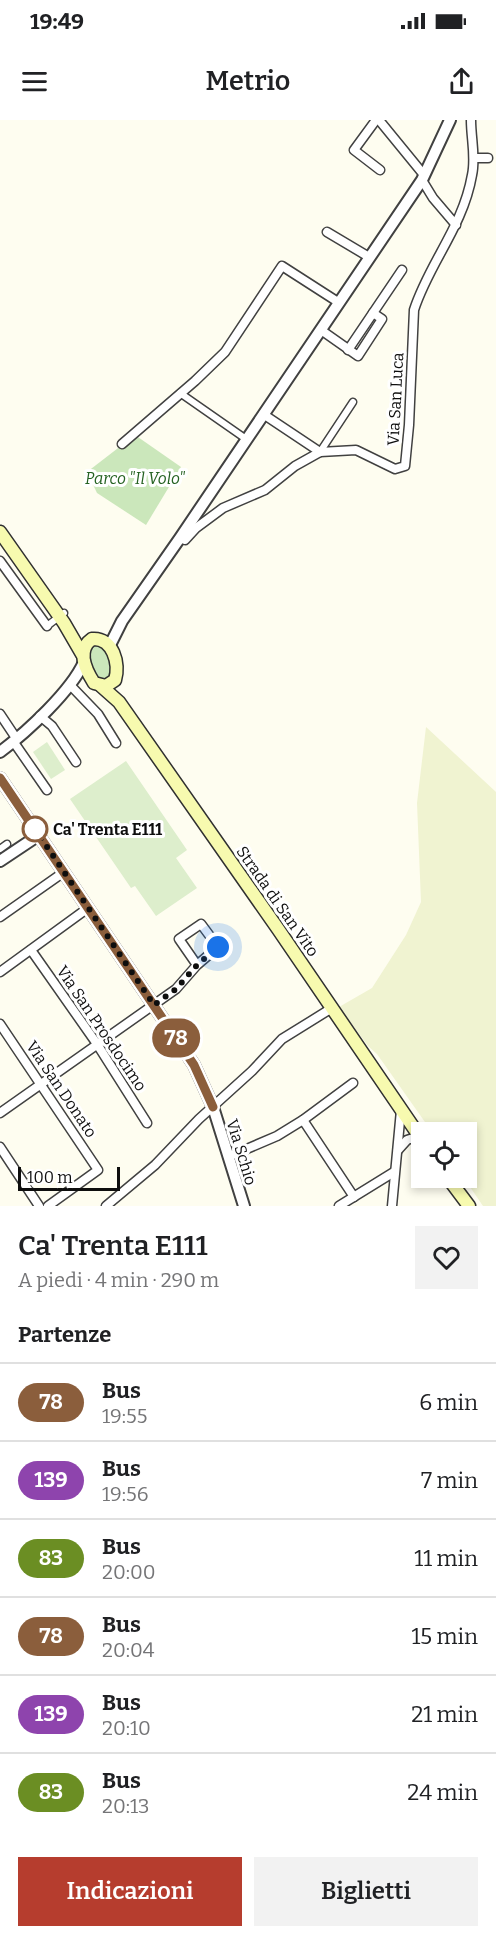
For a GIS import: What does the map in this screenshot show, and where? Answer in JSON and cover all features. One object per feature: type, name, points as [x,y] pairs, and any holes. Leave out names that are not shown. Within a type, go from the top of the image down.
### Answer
[{"type":"main road","points":[[0,532],[63,617],[79,634],[110,645],[117,668],[115,680],[119,702]]},
{"type":"main road","points":[[63,617],[97,684],[106,686],[115,680]]},
{"type":"main road","points":[[83,658],[86,643],[95,639]]},
{"type":"main road","name":"Strada di San Vito","points":[[97,684],[119,702],[411,1125]]},
{"type":"main road","points":[[456,1188],[469,1206]]},
{"type":"street","points":[[380,170],[354,150],[377,120],[423,178],[433,198],[456,225]]},
{"type":"street","points":[[110,645],[122,621],[423,178],[450,120]]},
{"type":"street","name":"Via San Luca","points":[[180,538],[185,540],[196,528],[223,508],[265,490],[295,466],[320,452],[356,450],[395,469],[405,466],[410,425],[414,310],[420,293],[456,225],[470,186],[474,158],[471,120]]},
{"type":"street","points":[[474,158],[488,158]]},
{"type":"street","points":[[327,232],[369,257]]},
{"type":"street","points":[[122,444],[225,352],[282,266],[338,302]]},
{"type":"street","points":[[321,330],[348,350],[402,270]]},
{"type":"street","points":[[180,393],[246,439]]},
{"type":"street","points":[[263,414],[320,452],[353,402]]},
{"type":"street","points":[[0,561],[47,626],[63,617]]},
{"type":"street","points":[[95,639],[112,630],[122,621]]},
{"type":"street","points":[[0,752],[67,690],[77,676],[83,658]]},
{"type":"street","points":[[67,690],[81,683],[97,684]]},
{"type":"street","points":[[67,690],[98,714],[116,743]]},
{"type":"street","points":[[0,714],[47,790]]},
{"type":"street","points":[[40,716],[52,726],[76,762]]},
{"type":"street","name":"Via Schio","points":[[0,778],[194,1065],[213,1107],[243,1206]]},
{"type":"street","points":[[0,861],[39,835]]},
{"type":"street","points":[[0,849],[7,844]]},
{"type":"street","points":[[0,916],[64,872]]},
{"type":"street","points":[[0,972],[88,908]]},
{"type":"street","points":[[0,1113],[176,989],[197,965],[218,947],[201,924],[179,939],[197,965]]},
{"type":"street","name":"Via San Prosdocimo","points":[[31,950],[97,1044],[147,1123]]},
{"type":"street","points":[[106,1206],[155,1165],[282,1039],[332,1008]]},
{"type":"street","name":"Via San Donato","points":[[0,1024],[98,1170],[48,1206]]},
{"type":"street","points":[[228,1157],[277,1136],[353,1083]]},
{"type":"street","points":[[392,1206],[401,1110]]},
{"type":"street","points":[[303,1120],[354,1197]]},
{"type":"street","points":[[398,1137],[411,1136]]},
{"type":"street","points":[[397,1153],[411,1138]]},
{"type":"street","points":[[0,1147],[39,1206]]},
{"type":"street","points":[[339,1206],[394,1172]]},
{"type":"green space","name":"Parco \"Il Volo\"","points":[[135,435],[181,467],[146,525],[97,493],[87,472]]},
{"type":"green space","points":[[95,643],[106,650],[112,669],[111,676],[105,680],[98,679],[91,664],[89,647]]},
{"type":"green space","points":[[426,727],[496,792],[496,1206],[483,1206],[471,1188],[477,1188],[477,1122],[425,1122],[377,1054],[368,1046],[339,1007],[372,988],[406,935],[421,902],[417,803]]},
{"type":"green space","points":[[47,742],[65,770],[51,779],[33,752]]},
{"type":"green space","points":[[126,761],[187,850],[176,858],[197,888],[156,916],[135,886],[131,888],[70,799]]},
{"type":"bus line","name":"78","points":[[0,778],[194,1065],[213,1107]]},
{"type":"place","name":"Ca' Trenta E111","points":[[35,829]]},
{"type":"route","points":[[35,829],[154,1005],[176,989],[197,965],[218,947]]}]
